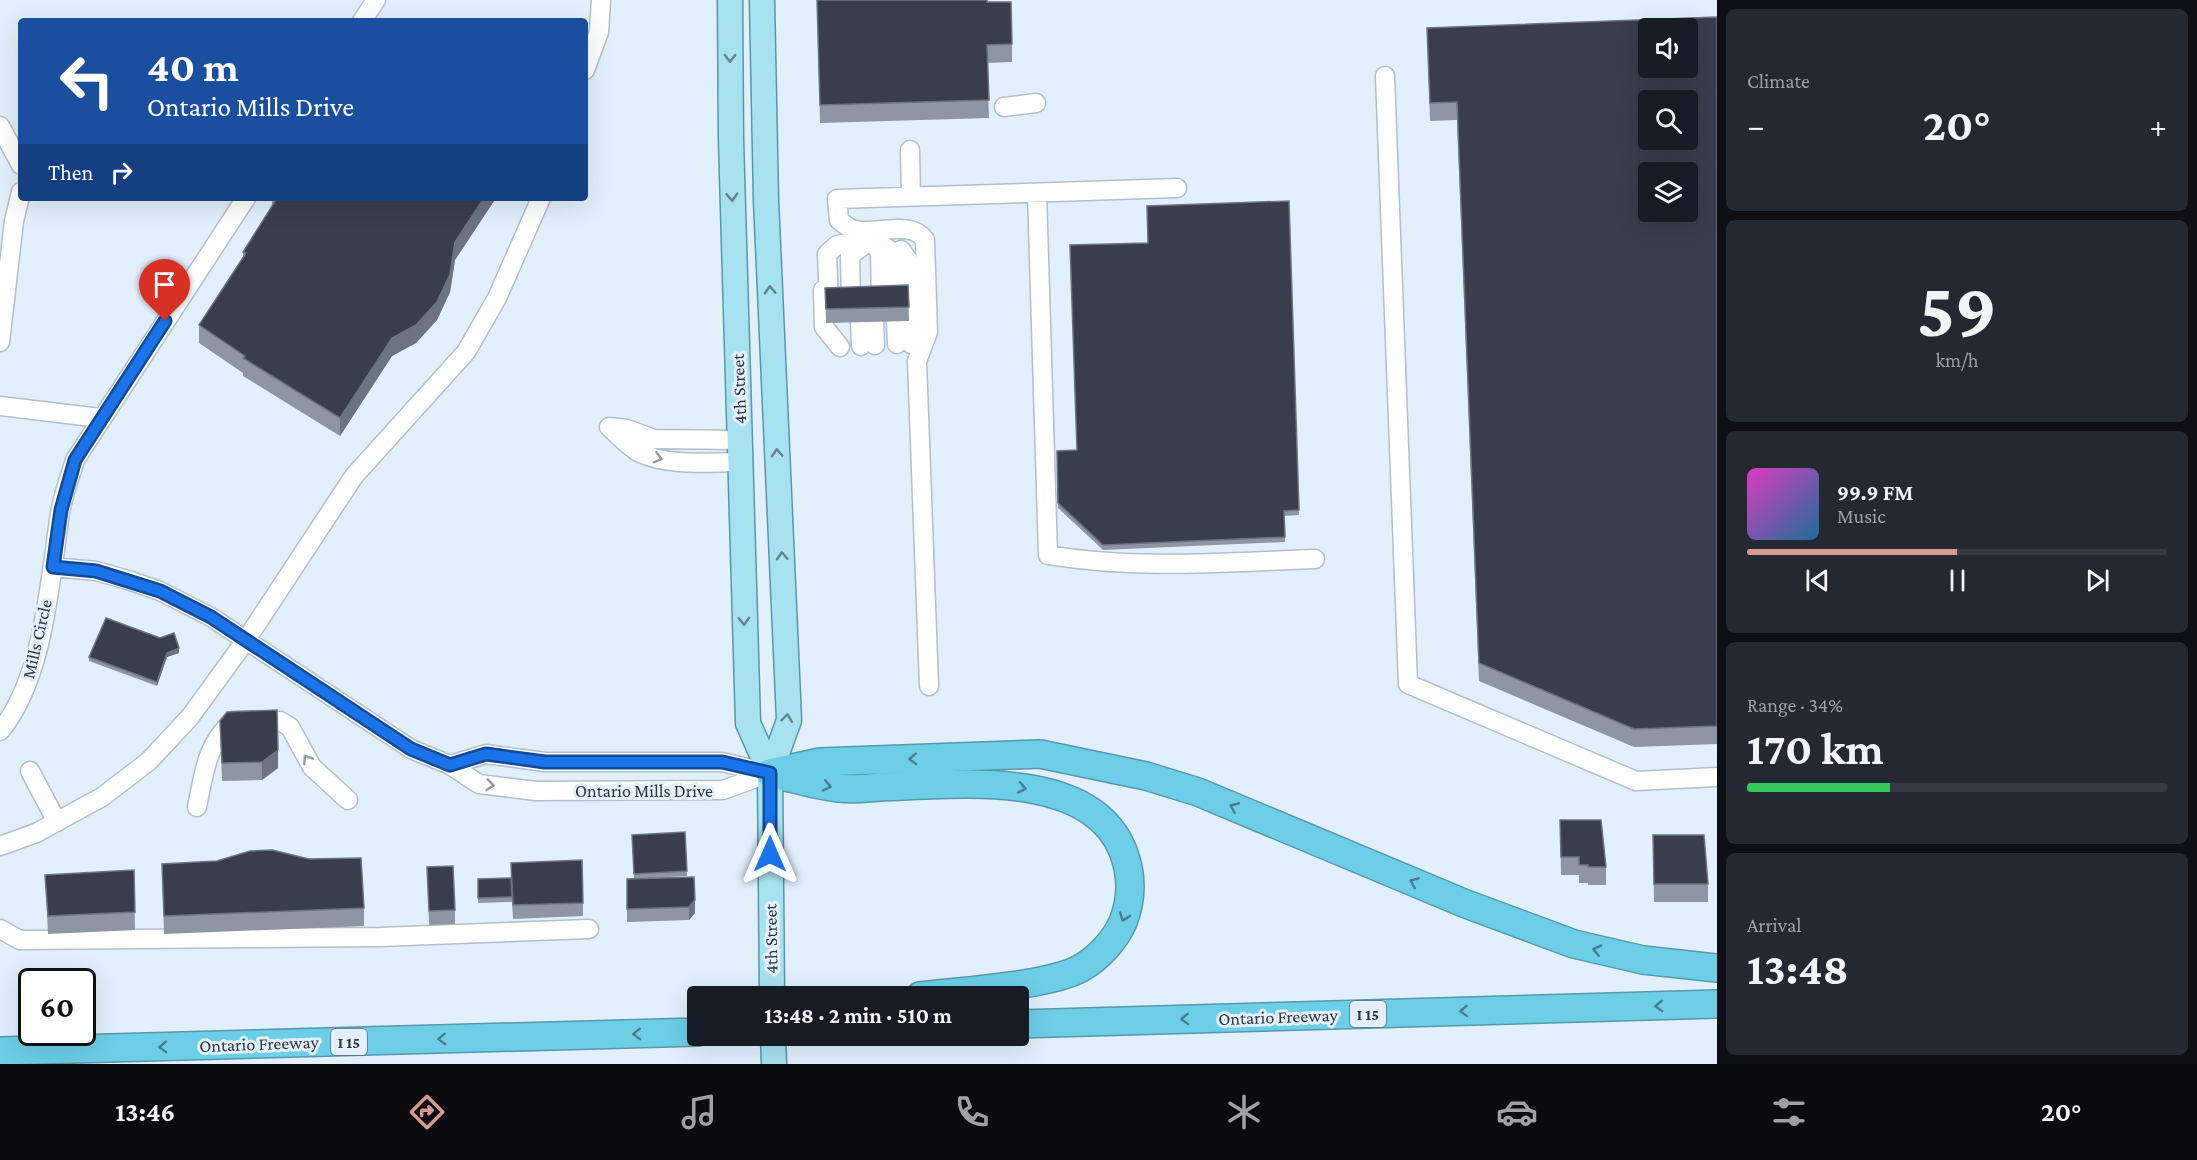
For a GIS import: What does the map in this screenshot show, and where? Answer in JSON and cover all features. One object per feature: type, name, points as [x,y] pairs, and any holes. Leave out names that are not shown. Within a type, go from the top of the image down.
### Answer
[{"type":"highway","points":[[770,773],[820,762],[1041,754],[1146,776],[1198,792],[1466,904],[1574,944],[1643,960],[1717,968]]},
{"type":"highway","points":[[770,773],[840,789],[968,785],[1014,787],[1059,796],[1087,808],[1109,825],[1127,860],[1131,891],[1127,912],[1118,932],[1102,952],[1080,969],[1057,976],[988,986]]},
{"type":"highway","name":"Ontario Freeway","points":[[1029,1024],[1717,1004]]},
{"type":"highway","name":"Ontario Freeway","points":[[1,1051],[687,1032]]},
{"type":"main road","name":"4th Street","points":[[730,0],[731,138],[747,723],[770,773]]},
{"type":"main road","name":"4th Street","points":[[762,0],[766,200],[789,720],[770,773],[772,986]]},
{"type":"main road","points":[[773,1046],[774,1064]]},
{"type":"street","points":[[364,18],[376,0]]},
{"type":"street","points":[[588,61],[598,32],[601,0]]},
{"type":"street","points":[[1385,76],[1408,684],[1636,781],[1717,777]]},
{"type":"street","points":[[1004,107],[1036,102]]},
{"type":"street","points":[[0,126],[18,159]]},
{"type":"street","points":[[910,150],[911,197]]},
{"type":"street","points":[[878,345],[908,260],[901,250],[873,235],[855,230],[839,220],[837,199],[1177,188]]},
{"type":"street","points":[[1037,194],[1048,555],[1093,563],[1180,566],[1315,558]]},
{"type":"street","points":[[0,342],[14,221],[19,201]]},
{"type":"street","name":"Mills Circle","points":[[0,731],[14,711],[32,671],[53,567],[61,510],[75,460],[100,418],[244,201]]},
{"type":"street","points":[[0,846],[57,822],[102,797],[149,761],[190,717],[246,640],[354,476],[465,352],[497,298],[540,201]]},
{"type":"street","points":[[878,345],[824,327],[823,261],[837,245],[873,235],[912,230],[921,234],[925,240],[928,332],[917,361],[929,686]]},
{"type":"street","points":[[866,300],[894,253],[873,235]]},
{"type":"street","points":[[866,300],[858,255],[873,235]]},
{"type":"street","points":[[866,300],[901,250]]},
{"type":"street","points":[[827,254],[866,300]]},
{"type":"street","points":[[867,322],[878,345]]},
{"type":"street","points":[[867,322],[878,345]]},
{"type":"street","points":[[867,322],[878,345]]},
{"type":"street","points":[[0,405],[100,418]]},
{"type":"street","points":[[609,427],[627,429],[654,439],[741,451],[678,462],[636,451],[609,427]]},
{"type":"street","name":"Ontario Mills Drive","points":[[53,567],[96,571],[160,591],[211,617],[411,749],[450,765],[479,784],[536,791],[723,790],[770,773]]},
{"type":"street","points":[[197,807],[209,751],[215,738],[233,722],[280,721],[290,727],[312,767],[348,800]]},
{"type":"street","name":"Ontario Mills Drive","points":[[450,765],[486,754],[545,762],[596,764],[722,762],[770,773]]},
{"type":"street","points":[[30,771],[57,822]]},
{"type":"street","points":[[0,929],[20,940],[380,937],[589,929]]},
{"type":"building","points":[[817,0],[1011,2],[1012,44],[987,45],[989,100],[820,105]]},
{"type":"building","points":[[1717,17],[1717,726],[1634,729],[1479,663],[1457,102],[1430,103],[1427,28],[1638,20],[1638,78],[1698,78],[1698,18],[1691,18]]},
{"type":"building","points":[[275,201],[482,201],[455,242],[450,274],[437,302],[416,325],[392,338],[340,418],[243,358],[245,356],[199,325],[246,253],[243,252]]},
{"type":"building","points":[[1289,201],[1299,510],[1284,511],[1285,537],[1103,545],[1058,503],[1057,451],[1077,450],[1070,245],[1148,243],[1147,206]]},
{"type":"building","points":[[908,285],[909,307],[826,309],[825,288]]},
{"type":"building","points":[[106,618],[160,638],[174,633],[179,648],[167,653],[157,682],[89,657]]},
{"type":"building","points":[[277,710],[278,750],[262,762],[222,763],[220,721],[227,712]]},
{"type":"building","points":[[1560,820],[1601,820],[1606,867],[1579,865],[1579,857],[1561,857]]},
{"type":"building","points":[[685,832],[687,871],[634,874],[632,835]]},
{"type":"building","points":[[1653,835],[1704,835],[1708,884],[1654,884]]},
{"type":"building","points":[[272,850],[309,859],[361,858],[364,908],[164,916],[162,864],[217,861],[250,851]]},
{"type":"building","points":[[582,860],[583,903],[513,905],[511,863]]},
{"type":"building","points":[[453,866],[455,910],[429,911],[427,867]]},
{"type":"building","points":[[134,870],[135,912],[48,916],[45,875]]},
{"type":"building","points":[[694,877],[695,900],[689,907],[627,909],[627,879]]},
{"type":"building","points":[[511,878],[512,897],[478,898],[478,879]]},
{"type":"route","points":[[165,321],[100,418],[75,460],[61,510],[53,567],[96,571],[128,579],[160,591],[211,617],[411,749],[450,765],[486,754],[545,762],[606,764],[722,762],[770,773],[770,854]]}]
